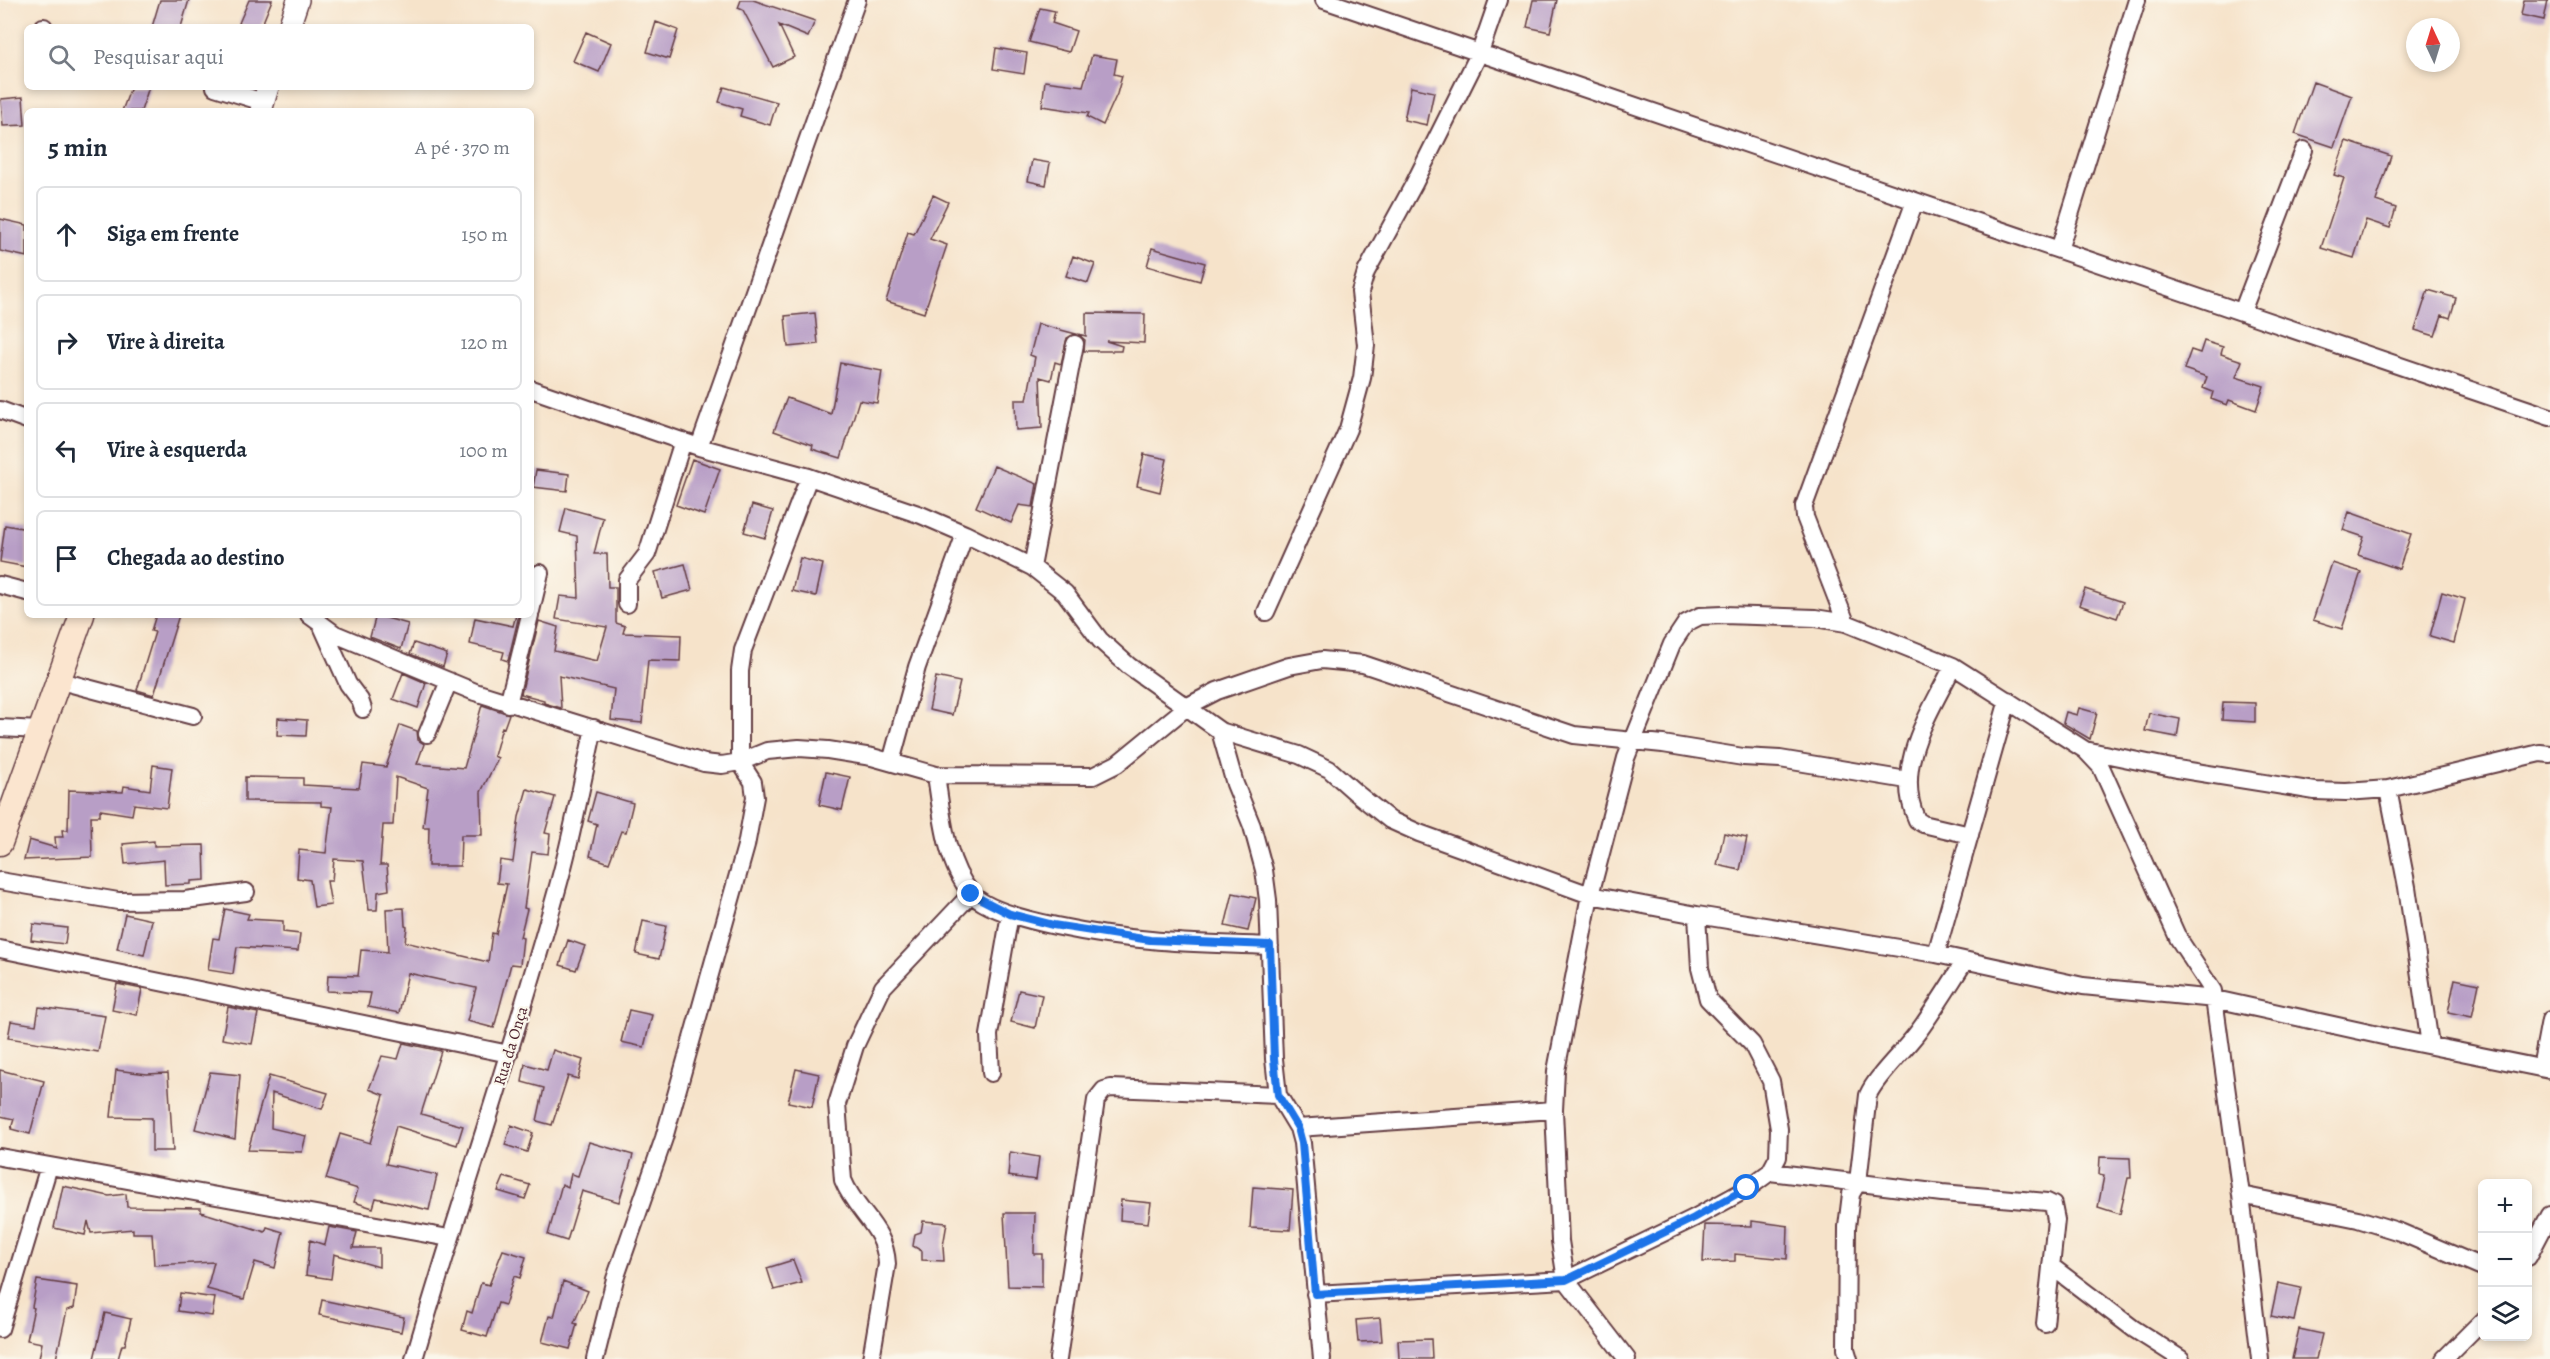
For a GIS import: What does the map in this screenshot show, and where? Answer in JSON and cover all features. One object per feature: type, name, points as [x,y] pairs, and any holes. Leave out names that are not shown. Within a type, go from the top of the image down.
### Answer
[{"type":"main road","points":[[0,843],[81,618]]},
{"type":"street","points":[[290,24],[298,0]]},
{"type":"street","points":[[627,604],[627,580],[647,554],[691,444],[857,0]]},
{"type":"street","points":[[1324,0],[2550,417]]},
{"type":"street","points":[[1266,612],[1348,429],[1362,378],[1366,345],[1360,292],[1366,272],[1414,184],[1480,52],[1498,0]]},
{"type":"street","points":[[2059,250],[2137,0]]},
{"type":"street","points":[[226,90],[264,100]]},
{"type":"street","points":[[2242,312],[2304,150]]},
{"type":"street","points":[[1846,623],[1805,517],[1804,506],[1915,201]]},
{"type":"street","points":[[1032,567],[1075,344]]},
{"type":"street","points":[[534,390],[691,444],[809,477],[921,515],[965,534],[1032,567],[1065,593],[1101,640],[1129,666],[1220,731],[1299,755],[1329,769],[1390,819],[1419,832],[1590,895],[1936,954],[2083,986],[2215,999],[2546,1069],[2550,1020]]},
{"type":"street","points":[[0,410],[24,419]]},
{"type":"street","points":[[595,1359],[615,1279],[670,1116],[746,846],[755,796],[753,782],[740,762],[740,671],[743,651],[809,477]]},
{"type":"street","points":[[891,762],[916,667],[965,534]]},
{"type":"street","points":[[534,600],[540,573]]},
{"type":"street","points":[[0,585],[24,591]]},
{"type":"street","points":[[1627,1359],[1566,1280],[1560,1241],[1554,1110],[1556,1071],[1590,895],[1626,758],[1672,644],[1686,623],[1700,616],[1723,615],[1815,618],[1846,623],[1953,666],[2085,750],[2100,766],[2178,938],[2209,984],[2215,999],[2260,1359]]},
{"type":"street","points":[[508,704],[530,618]]},
{"type":"street","points":[[314,619],[335,634],[508,704],[594,728],[704,763],[722,765],[740,762],[767,751],[799,748],[828,750],[891,762],[936,775],[1093,776],[1117,764],[1188,706],[1217,691],[1289,666],[1322,660],[1364,664],[1566,733],[1663,744],[1707,752],[1780,759],[1907,780]]},
{"type":"street","points":[[314,619],[363,709]]},
{"type":"street","points":[[1953,666],[1911,755],[1907,780],[1913,813],[1917,820],[1923,824],[1970,835]]},
{"type":"street","points":[[57,680],[193,716]]},
{"type":"street","points":[[428,734],[449,681]]},
{"type":"street","points":[[1936,954],[2008,700]]},
{"type":"street","points":[[0,728],[40,730]]},
{"type":"street","name":"Rua da Onça","points":[[414,1359],[449,1238],[509,1054],[561,873],[594,728]]},
{"type":"street","points":[[1220,731],[1235,784],[1252,826],[1264,870],[1278,1095],[1298,1128],[1302,1143],[1322,1359]]},
{"type":"street","points":[[2085,750],[2177,769],[2315,791],[2346,792],[2388,789],[2540,753],[2550,754]]},
{"type":"street","points":[[936,775],[952,860],[971,894],[1010,914],[1053,925],[1150,940],[1270,945]]},
{"type":"street","points":[[2388,789],[2407,887],[2430,1046]]},
{"type":"street","points":[[0,881],[118,901],[185,900],[246,892]]},
{"type":"street","points":[[871,1359],[887,1264],[886,1252],[883,1240],[847,1190],[843,1180],[837,1104],[855,1046],[883,987],[971,894]]},
{"type":"street","points":[[991,1073],[989,1035],[1010,914]]},
{"type":"street","points":[[1315,1294],[1566,1280],[1694,1218],[1770,1172],[1778,1157],[1779,1129],[1771,1081],[1752,1044],[1708,999],[1700,968],[1697,915]]},
{"type":"street","points":[[0,949],[509,1054]]},
{"type":"street","points":[[1849,1359],[1846,1349],[1847,1227],[1851,1194],[1858,1182],[1868,1095],[1874,1082],[1884,1074],[1918,1032],[1965,961]]},
{"type":"street","points":[[1058,1359],[1096,1100],[1100,1095],[1111,1088],[1278,1095]]},
{"type":"street","points":[[1298,1128],[1554,1110]]},
{"type":"street","points":[[0,1157],[449,1238]]},
{"type":"street","points":[[0,1329],[49,1166]]},
{"type":"street","points":[[1770,1172],[1942,1193],[2047,1202],[2053,1205],[2056,1220],[2045,1324]]},
{"type":"street","points":[[2241,1195],[2358,1219],[2400,1232],[2478,1265]]},
{"type":"street","points":[[2532,1249],[2550,1215]]},
{"type":"street","points":[[2051,1266],[2134,1329],[2181,1359]]},
{"type":"street","points":[[2444,1359],[2478,1325]]},
{"type":"building","points":[[160,0],[189,0],[182,24],[153,24]]},
{"type":"building","points":[[249,0],[272,0],[262,24],[239,23]]},
{"type":"building","points":[[741,0],[753,0],[815,21],[808,37],[779,25],[794,57],[773,67],[743,10],[738,8]]},
{"type":"building","points":[[1533,0],[1557,0],[1550,32],[1527,27]]},
{"type":"building","points":[[2524,0],[2548,0],[2544,20],[2521,15]]},
{"type":"building","points":[[1040,8],[1055,11],[1052,23],[1076,31],[1069,52],[1029,42]]},
{"type":"building","points":[[656,22],[678,30],[669,59],[647,52]]},
{"type":"building","points":[[586,32],[611,43],[599,72],[573,61]]},
{"type":"building","points":[[996,48],[1027,53],[1024,74],[993,69]]},
{"type":"building","points":[[1092,55],[1117,59],[1114,74],[1122,76],[1117,94],[1103,125],[1087,117],[1089,113],[1042,106],[1045,81],[1083,86]]},
{"type":"building","points":[[2313,82],[2352,96],[2334,147],[2295,134]]},
{"type":"building","points":[[724,87],[777,102],[770,125],[740,116],[742,109],[719,102]]},
{"type":"building","points":[[1411,87],[1434,92],[1427,125],[1404,120]]},
{"type":"building","points":[[130,90],[148,90],[142,108],[123,108]]},
{"type":"building","points":[[23,97],[24,125],[3,126],[1,99]]},
{"type":"building","points":[[2346,141],[2391,156],[2376,201],[2396,208],[2390,228],[2366,220],[2354,258],[2321,248],[2344,178],[2334,175]]},
{"type":"building","points":[[1032,160],[1050,163],[1046,185],[1028,181]]},
{"type":"building","points":[[933,195],[948,202],[930,239],[947,245],[924,313],[886,301],[908,232],[914,234]]},
{"type":"building","points":[[0,219],[24,224],[24,256],[0,251]]},
{"type":"building","points":[[1152,248],[1205,263],[1200,281],[1147,266]]},
{"type":"building","points":[[1073,256],[1095,264],[1088,283],[1066,276]]},
{"type":"building","points":[[2428,290],[2456,298],[2450,318],[2442,315],[2435,336],[2415,330]]},
{"type":"building","points":[[815,313],[818,344],[788,347],[785,316]]},
{"type":"building","points":[[1086,313],[1145,314],[1144,343],[1106,341],[1122,346],[1121,351],[1084,351],[1085,340],[1078,334],[1086,336]]},
{"type":"building","points":[[1038,324],[1076,334],[1067,338],[1061,364],[1055,362],[1051,380],[1040,377],[1042,428],[1016,430],[1015,400],[1027,400],[1035,357],[1030,355]]},
{"type":"building","points":[[2204,341],[2223,347],[2221,354],[2242,361],[2236,377],[2264,386],[2256,410],[2229,400],[2227,405],[2211,399],[2213,392],[2203,388],[2207,377],[2184,369],[2191,350],[2200,353]]},
{"type":"building","points":[[840,363],[882,371],[877,403],[859,400],[841,458],[812,449],[813,445],[774,431],[787,398],[831,414]]},
{"type":"building","points":[[1144,454],[1167,459],[1160,492],[1137,486]]},
{"type":"building","points":[[692,459],[720,469],[704,515],[676,505]]},
{"type":"building","points":[[994,466],[1037,484],[1033,507],[1019,505],[1011,523],[976,507]]},
{"type":"building","points":[[536,470],[569,474],[567,491],[534,487]]},
{"type":"building","points":[[752,505],[773,511],[765,538],[744,532]]},
{"type":"building","points":[[566,508],[603,518],[594,554],[607,554],[608,587],[616,587],[616,623],[625,626],[623,633],[681,635],[680,661],[648,660],[642,723],[611,720],[614,689],[559,676],[561,708],[544,703],[544,700],[521,694],[539,621],[558,627],[554,651],[597,661],[607,627],[556,619],[560,596],[579,598],[577,536],[560,532]]},
{"type":"building","points":[[2349,512],[2411,534],[2399,569],[2358,555],[2364,537],[2343,530]]},
{"type":"building","points":[[5,525],[24,528],[24,566],[0,562]]},
{"type":"building","points":[[800,558],[823,564],[816,596],[792,591]]},
{"type":"building","points":[[2332,563],[2361,572],[2342,629],[2313,620]]},
{"type":"building","points":[[685,564],[692,590],[662,598],[655,572]]},
{"type":"building","points":[[2085,589],[2123,602],[2117,618],[2079,605]]},
{"type":"building","points":[[2442,592],[2465,599],[2454,643],[2430,636]]},
{"type":"building","points":[[155,618],[178,618],[154,695],[137,690],[155,632],[151,631]]},
{"type":"building","points":[[375,618],[387,618],[408,624],[401,649],[370,637]]},
{"type":"building","points":[[475,618],[513,626],[515,618],[518,618],[508,661],[502,659],[504,652],[470,644]]},
{"type":"building","points":[[414,643],[447,654],[443,667],[410,654]]},
{"type":"building","points":[[403,673],[426,683],[418,708],[393,699]]},
{"type":"building","points":[[936,677],[960,682],[952,715],[929,710]]},
{"type":"building","points":[[2223,702],[2255,703],[2255,722],[2222,720]]},
{"type":"building","points":[[482,705],[509,714],[504,728],[502,727],[494,756],[498,758],[481,792],[482,835],[461,835],[460,866],[428,866],[429,827],[423,827],[428,788],[396,777],[393,825],[383,825],[380,865],[387,865],[389,890],[378,892],[377,910],[369,910],[363,861],[334,859],[332,881],[327,881],[331,905],[314,907],[310,880],[297,878],[299,850],[326,853],[332,807],[321,806],[321,802],[245,801],[245,777],[303,778],[303,785],[359,788],[363,764],[386,767],[400,725],[417,731],[418,740],[424,744],[417,764],[464,768]]},
{"type":"building","points":[[2079,708],[2097,713],[2090,739],[2063,723],[2066,712],[2077,715]]},
{"type":"building","points":[[2149,713],[2180,719],[2177,737],[2145,731]]},
{"type":"building","points":[[278,718],[307,720],[306,736],[277,735]]},
{"type":"building","points":[[153,765],[172,768],[167,808],[134,804],[132,815],[100,810],[100,816],[91,816],[92,857],[24,860],[29,840],[56,848],[55,837],[63,837],[62,830],[68,830],[69,790],[123,792],[124,786],[150,790]]},
{"type":"building","points":[[826,772],[850,777],[842,810],[819,805]]},
{"type":"building","points":[[527,789],[555,797],[545,833],[550,834],[548,854],[532,852],[524,908],[527,909],[520,937],[523,938],[520,965],[511,964],[494,1028],[467,1021],[476,988],[408,973],[399,1013],[368,1007],[371,993],[327,991],[328,975],[358,976],[361,950],[388,952],[386,909],[404,908],[405,926],[407,927],[405,942],[488,962],[492,933],[496,934],[507,884],[497,883],[500,860],[513,862],[519,817]]},
{"type":"building","points":[[596,792],[633,803],[626,832],[621,831],[609,863],[590,856],[597,824],[588,821]]},
{"type":"building","points":[[1724,833],[1747,838],[1740,870],[1717,865]]},
{"type":"building","points":[[154,841],[154,846],[204,845],[205,880],[191,881],[191,884],[165,885],[164,860],[125,864],[123,844]]},
{"type":"building","points":[[1233,893],[1256,898],[1248,931],[1225,926]]},
{"type":"building","points":[[225,909],[249,914],[247,919],[283,921],[283,932],[300,934],[298,951],[237,947],[233,974],[208,970],[213,938],[219,939]]},
{"type":"building","points":[[125,914],[152,920],[144,955],[117,949]]},
{"type":"building","points":[[643,921],[666,926],[659,959],[636,954]]},
{"type":"building","points":[[33,924],[67,928],[65,944],[31,940]]},
{"type":"building","points":[[568,940],[585,946],[576,970],[560,965]]},
{"type":"building","points":[[2455,979],[2479,984],[2472,1017],[2448,1012]]},
{"type":"building","points":[[117,984],[142,989],[137,1015],[112,1010]]},
{"type":"building","points":[[1019,990],[1042,995],[1035,1028],[1011,1022]]},
{"type":"building","points":[[39,1007],[105,1016],[98,1052],[8,1038],[11,1021],[36,1025]]},
{"type":"building","points":[[228,1007],[258,1013],[252,1044],[222,1039]]},
{"type":"building","points":[[629,1010],[652,1015],[644,1047],[621,1042]]},
{"type":"building","points":[[403,1043],[441,1051],[421,1114],[463,1126],[457,1145],[396,1126],[386,1164],[437,1175],[429,1210],[376,1198],[373,1208],[354,1202],[358,1189],[326,1179],[340,1134],[370,1143],[384,1095],[369,1089],[382,1056],[398,1059]]},
{"type":"building","points":[[553,1050],[583,1060],[578,1079],[568,1076],[552,1125],[537,1121],[544,1088],[522,1082],[525,1064],[547,1070]]},
{"type":"building","points":[[796,1069],[819,1074],[812,1107],[788,1102]]},
{"type":"building","points":[[0,1070],[44,1081],[30,1134],[11,1129],[14,1119],[0,1116]]},
{"type":"building","points":[[116,1070],[147,1074],[168,1073],[173,1151],[152,1151],[152,1118],[111,1117]]},
{"type":"building","points":[[210,1072],[240,1075],[235,1139],[195,1129]]},
{"type":"building","points":[[269,1076],[328,1093],[322,1109],[272,1093],[271,1128],[306,1136],[302,1152],[248,1150]]},
{"type":"building","points":[[511,1125],[533,1133],[527,1152],[505,1145]]},
{"type":"building","points":[[589,1142],[633,1155],[619,1202],[582,1191],[567,1241],[548,1235],[562,1184],[568,1187],[571,1174],[578,1176]]},
{"type":"building","points":[[1010,1152],[1039,1157],[1036,1180],[1008,1176]]},
{"type":"building","points":[[2100,1157],[2130,1158],[2131,1178],[2128,1178],[2120,1214],[2098,1207],[2104,1176],[2099,1175]]},
{"type":"building","points":[[504,1177],[530,1185],[525,1199],[498,1191]]},
{"type":"building","points":[[63,1186],[109,1196],[126,1194],[127,1207],[201,1208],[201,1212],[265,1232],[267,1227],[283,1232],[275,1268],[255,1262],[244,1299],[207,1289],[214,1262],[154,1265],[152,1233],[133,1233],[133,1229],[91,1233],[88,1221],[85,1235],[54,1228]]},
{"type":"building","points":[[1253,1187],[1293,1190],[1290,1230],[1250,1228]]},
{"type":"building","points":[[1121,1200],[1151,1203],[1148,1223],[1120,1220]]},
{"type":"building","points":[[1004,1213],[1035,1213],[1034,1254],[1042,1254],[1042,1287],[1008,1286]]},
{"type":"building","points":[[923,1221],[947,1223],[943,1246],[944,1261],[922,1260],[922,1251],[913,1246],[915,1234],[921,1232]]},
{"type":"building","points":[[1752,1221],[1788,1226],[1787,1259],[1735,1254],[1735,1261],[1703,1262],[1705,1225],[1752,1226]]},
{"type":"building","points":[[329,1227],[357,1232],[353,1248],[379,1248],[379,1267],[334,1254],[331,1279],[306,1275],[310,1240],[325,1245]]},
{"type":"building","points":[[503,1250],[526,1257],[520,1278],[514,1276],[505,1305],[498,1303],[487,1337],[462,1330],[467,1311],[472,1313],[481,1283],[489,1285]]},
{"type":"building","points":[[793,1260],[802,1283],[774,1290],[767,1268]]},
{"type":"building","points":[[37,1280],[77,1286],[74,1308],[67,1310],[56,1359],[39,1359],[42,1343],[27,1340]]},
{"type":"building","points":[[563,1281],[588,1291],[574,1323],[577,1324],[570,1349],[542,1342],[549,1316],[554,1317]]},
{"type":"building","points":[[2278,1283],[2301,1288],[2294,1321],[2271,1316]]},
{"type":"building","points":[[180,1293],[215,1298],[212,1316],[178,1311]]},
{"type":"building","points":[[322,1300],[404,1317],[401,1332],[319,1315]]},
{"type":"building","points":[[105,1313],[131,1319],[125,1345],[122,1345],[118,1359],[94,1359]]},
{"type":"building","points":[[1380,1318],[1382,1341],[1358,1342],[1356,1320]]},
{"type":"building","points":[[2299,1329],[2322,1334],[2316,1359],[2292,1359]]},
{"type":"building","points":[[1431,1339],[1432,1359],[1399,1359],[1398,1340]]},
{"type":"route","points":[[971,894],[1010,914],[1053,925],[1150,940],[1270,945],[1274,1059],[1278,1095],[1298,1128],[1302,1143],[1315,1294],[1566,1280],[1636,1244],[1694,1218],[1747,1188]]}]
